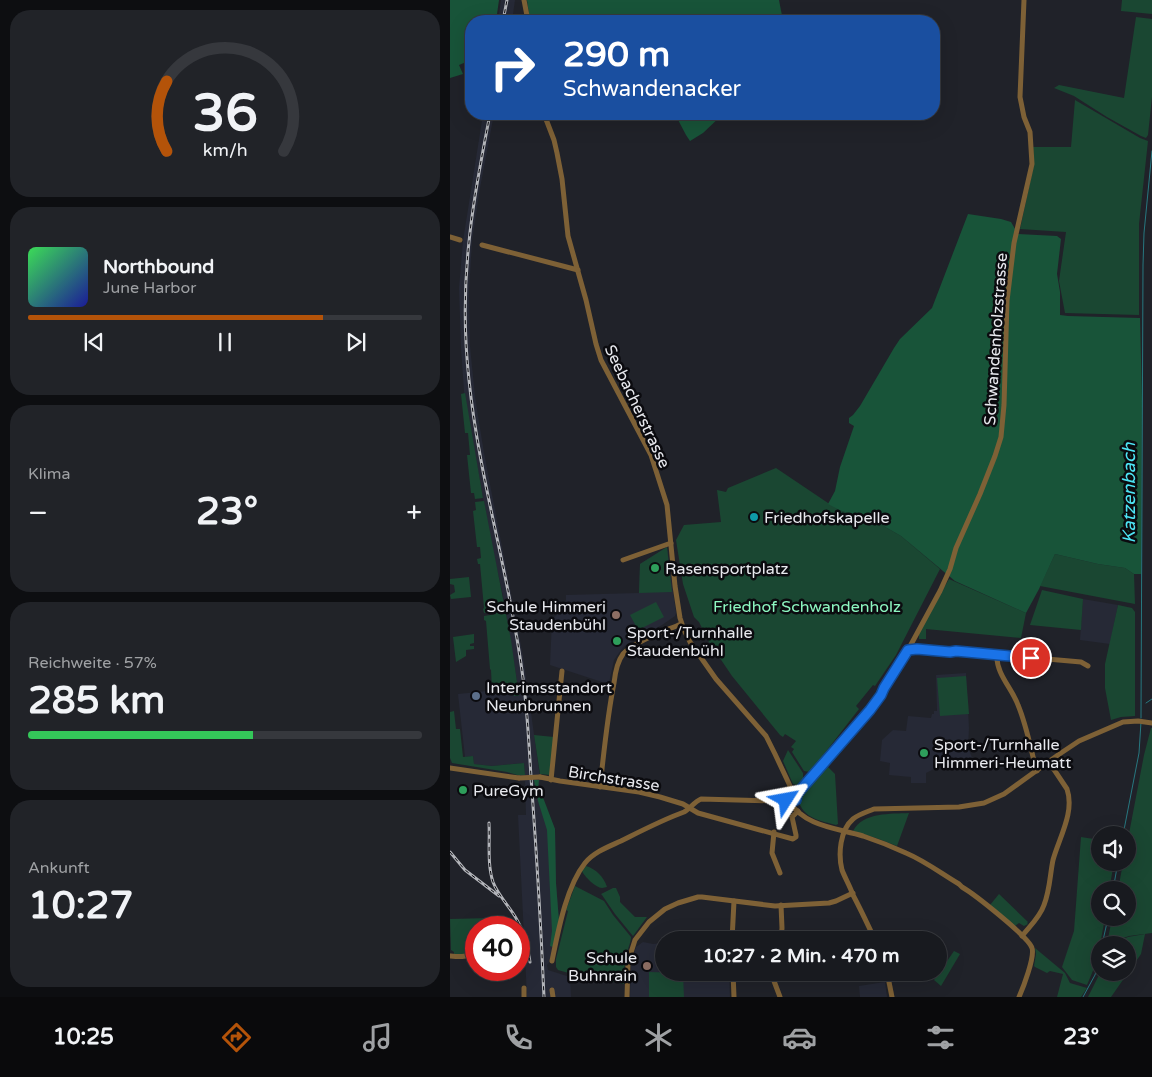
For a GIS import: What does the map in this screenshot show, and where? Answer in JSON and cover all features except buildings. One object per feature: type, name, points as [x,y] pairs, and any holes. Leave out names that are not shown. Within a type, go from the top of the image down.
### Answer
[{"type":"street","points":[[524,0],[527,15]]},
{"type":"street","name":"Schwandenholzstrasse","points":[[791,792],[809,780],[876,702],[908,650],[945,580],[1001,437],[1004,404],[1007,301],[1014,243],[1032,164],[1030,132],[1024,117],[1020,97],[1024,0]]},
{"type":"street","name":"Seebacherstrasse","points":[[546,120],[554,140],[562,179],[566,225],[601,360],[651,455],[667,506],[681,624],[690,642],[716,679],[766,736],[783,770],[798,811],[792,817],[796,837],[774,832]]},
{"type":"street","points":[[450,237],[460,240]]},
{"type":"street","points":[[482,245],[578,270]]},
{"type":"street","points":[[623,560],[672,543]]},
{"type":"street","points":[[600,787],[609,708],[617,667],[622,655],[649,638],[681,624]]},
{"type":"street","points":[[908,650],[956,651],[1081,662],[1088,666]]},
{"type":"street","points":[[997,655],[997,665],[1013,693],[1023,718],[1037,771]]},
{"type":"street","points":[[551,780],[562,671]]},
{"type":"street","points":[[871,931],[841,864],[841,850],[845,832],[852,820],[874,810],[959,807],[984,803],[1004,794],[1079,741],[1119,723],[1138,720],[1152,722]]},
{"type":"street","points":[[1022,936],[1044,906],[1054,860],[1070,806],[1067,790],[1049,762]]},
{"type":"street","name":"Birchstrasse","points":[[450,768],[519,778],[540,777],[660,796],[683,804],[698,813],[774,832]]},
{"type":"street","points":[[552,961],[556,940],[573,884],[584,864],[600,850],[690,809],[699,800],[793,801],[791,792],[770,800]]},
{"type":"street","name":"Seebacherstrasse","points":[[787,800],[791,792]]},
{"type":"street","points":[[787,800],[794,809],[813,822],[871,839],[905,852],[959,884],[982,901],[1022,936],[1033,949],[1019,997]]},
{"type":"street","points":[[774,832],[772,853],[780,873]]},
{"type":"street","points":[[627,997],[628,962],[635,940],[654,917],[673,905],[698,898],[775,906],[829,903],[853,893]]},
{"type":"street","points":[[732,931],[734,901]]},
{"type":"street","points":[[781,906],[782,931]]},
{"type":"street","points":[[450,956],[465,956]]},
{"type":"street","points":[[733,981],[734,997]]},
{"type":"street","points":[[774,981],[780,997]]},
{"type":"street","points":[[889,981],[892,997]]},
{"type":"street","points":[[524,988],[524,997]]},
{"type":"street","points":[[552,990],[553,997]]},
{"type":"shaded area","points":[[501,0],[515,0],[513,15],[499,15]]},
{"type":"shaded area","points":[[482,120],[493,120],[472,241],[469,292],[470,346],[475,397],[484,453],[523,656],[540,777],[539,790],[555,829],[559,921],[551,960],[547,965],[548,970],[570,977],[571,997],[527,997],[526,981],[530,981],[530,916],[523,916],[518,815],[526,815],[525,781],[519,781],[519,775],[525,775],[524,763],[492,766],[474,764],[473,756],[465,757],[458,694],[518,688],[504,601],[464,391],[459,288],[463,241]]},
{"type":"shaded area","name":"Schule Himmeri Staudenbühl","points":[[667,547],[675,616],[623,647],[614,660],[609,683],[550,665],[552,619],[566,607],[566,595],[639,593],[640,564]]},
{"type":"shaded area","points":[[1083,599],[1118,605],[1110,644],[1080,640]]},
{"type":"shaded area","points":[[966,673],[969,728],[968,748],[974,762],[946,763],[926,773],[926,783],[911,783],[911,777],[889,775],[890,763],[880,761],[882,740],[893,730],[906,731],[908,716],[931,718],[934,711],[937,711],[936,675]]},
{"type":"shaded area","name":"Schule Buhnrain","points":[[643,942],[655,944],[655,981],[729,981],[730,997],[630,997],[631,961],[636,947]]},
{"type":"shaded area","points":[[885,982],[887,997],[860,997],[859,986]]},
{"type":"green space","points":[[450,0],[499,0],[497,15],[465,15],[465,62],[459,65],[463,74],[450,78]]},
{"type":"green space","points":[[527,0],[779,0],[782,15],[529,15]]},
{"type":"green space","points":[[1122,0],[1152,0],[1152,14],[1121,11]]},
{"type":"green space","points":[[1136,17],[1152,19],[1152,97],[1148,135],[1146,138],[1107,117],[1074,96],[1054,88],[1059,85],[1124,98]]},
{"type":"green space","points":[[1075,100],[1148,141],[1139,224],[1139,315],[1065,313],[1059,281],[1066,232],[1020,229],[1034,164],[1033,147],[1071,147]]},
{"type":"green space","points":[[678,120],[717,120],[703,133],[690,141]]},
{"type":"green space","points":[[968,214],[1011,222],[1018,234],[1057,236],[1061,239],[1057,274],[1060,292],[1060,315],[1140,318],[1142,401],[1141,574],[1134,574],[1125,568],[1055,554],[1026,613],[955,581],[901,536],[880,524],[839,510],[828,504],[835,491],[840,467],[854,426],[849,423],[849,418],[860,406],[900,339],[932,308]]},
{"type":"green space","points":[[465,393],[483,498],[475,499],[474,493],[471,493],[467,455],[470,455],[468,433],[465,433],[461,394]]},
{"type":"green space","name":"Friedhof Schwandenholz","points":[[776,468],[839,510],[880,524],[901,536],[940,569],[896,655],[875,686],[873,685],[856,706],[859,709],[810,772],[804,771],[792,752],[794,749],[791,747],[796,741],[785,734],[783,737],[780,735],[732,676],[694,617],[683,584],[676,540],[684,525],[721,522],[717,490],[726,492],[728,488]]},
{"type":"green space","points":[[484,501],[511,640],[519,696],[514,696],[513,688],[492,690],[484,616],[496,614],[496,612],[484,613],[483,609],[480,564],[478,564],[477,559],[481,558],[480,547],[477,547],[473,511],[476,510],[475,502]]},
{"type":"green space","name":"Rasensportplatz","points":[[667,547],[672,592],[639,593],[640,564]]},
{"type":"green space","points":[[1055,554],[1125,568],[1134,574],[1135,604],[1040,586]]},
{"type":"green space","points":[[469,577],[471,597],[451,599],[450,595],[455,592],[454,585],[450,584],[450,579]]},
{"type":"green space","points":[[949,579],[1026,613],[1021,638],[926,629],[926,639],[919,639],[919,631]]},
{"type":"green space","points":[[1042,590],[1083,599],[1081,630],[1030,625]]},
{"type":"green space","points":[[656,602],[664,617],[638,630],[630,615]]},
{"type":"green space","points":[[1118,605],[1132,608],[1135,612],[1135,716],[1111,720],[1105,688],[1105,664]]},
{"type":"green space","points":[[474,634],[474,643],[470,644],[470,646],[474,646],[474,649],[466,650],[466,656],[456,662],[453,637]]},
{"type":"green space","points":[[966,676],[969,714],[940,716],[937,678]]},
{"type":"green space","points":[[454,711],[456,729],[460,729],[463,757],[473,756],[474,764],[492,766],[524,763],[525,775],[452,763],[450,758],[450,712]]},
{"type":"green space","points":[[1152,728],[1152,933],[1109,936],[1110,926],[1136,926],[1136,881],[1120,881],[1122,871],[1136,871],[1136,826],[1130,826],[1144,755]]},
{"type":"green space","points":[[534,735],[554,737],[550,775],[540,774]]},
{"type":"green space","points":[[788,750],[803,773],[803,780],[797,785],[793,784],[783,761]]},
{"type":"green space","points":[[828,767],[835,774],[838,824],[836,825],[810,816],[799,803],[802,794]]},
{"type":"green space","points":[[534,780],[539,780],[538,789],[555,829],[559,921],[553,947],[550,946],[552,931],[547,830]]},
{"type":"green space","points":[[909,813],[897,846],[853,831],[863,820],[870,817]]},
{"type":"green space","points":[[1081,837],[1091,839],[1091,871],[1113,871],[1111,881],[1091,881],[1091,926],[1104,926],[1102,936],[1091,936],[1091,975],[1087,985],[1072,980],[1062,967],[1074,931]]},
{"type":"green space","points":[[586,866],[599,874],[607,887],[599,887],[588,879],[582,871]]},
{"type":"green space","points":[[575,886],[604,901],[631,937],[625,961],[624,984],[572,974],[558,970],[556,967],[556,959],[568,911],[566,910]]},
{"type":"green space","points":[[616,888],[620,902],[635,917],[647,917],[633,936],[601,894]]},
{"type":"green space","points":[[999,894],[1028,924],[1024,926],[1019,923],[1015,926],[990,905]]},
{"type":"green space","points":[[450,919],[465,919],[465,954],[454,954],[451,950]]},
{"type":"green space","points":[[1145,934],[1141,954],[1136,961],[1136,936],[1134,936]]},
{"type":"green space","points":[[1035,948],[1065,973],[1070,983],[1087,988],[1081,997],[1057,997],[1063,974],[1050,971],[1047,973],[1035,967]]},
{"type":"green space","points":[[954,951],[960,954],[947,976],[947,961]]},
{"type":"green space","points":[[649,972],[655,972],[655,981],[683,981],[684,997],[649,997]]},
{"type":"green space","points":[[935,981],[944,981],[941,986]]},
{"type":"green space","points":[[1096,981],[1122,981],[1111,997],[1088,997]]},
{"type":"waterway","name":"Katzenbach","points":[[1141,718],[1143,265],[1144,233],[1152,151]]},
{"type":"waterway","points":[[1146,703],[1152,699]]},
{"type":"waterway","name":"Katzenbach","points":[[1125,826],[1139,753],[1141,722]]},
{"type":"waterway","name":"Katzenbach","points":[[1115,881],[1116,871]]},
{"type":"waterway","name":"Katzenbach","points":[[1104,936],[1106,926]]},
{"type":"waterway","name":"Katzenbach","points":[[1083,997],[1092,981]]},
{"type":"railway","points":[[504,15],[507,0]]},
{"type":"railway","points":[[489,120],[475,194],[467,259],[465,294],[466,346],[480,453],[510,598],[524,686],[536,843],[544,997]]},
{"type":"railway","points":[[489,823],[491,875],[498,891],[514,916]]},
{"type":"railway","points":[[450,852],[465,870],[499,896]]},
{"type":"place","name":"Friedhofskapelle","points":[[754,517]]},
{"type":"place","name":"Rasensportplatz","points":[[655,568]]},
{"type":"place","name":"Schule Himmeri Staudenbühl","points":[[616,615]]},
{"type":"place","name":"Sport-/Turnhalle Staudenbühl","points":[[617,641]]},
{"type":"place","name":"Interimsstandort Neunbrunnen","points":[[476,696]]},
{"type":"place","name":"Sport-/Turnhalle Himmeri-Heumatt","points":[[924,753]]},
{"type":"place","name":"PureGym","points":[[463,790]]},
{"type":"place","name":"Schule Buhnrain","points":[[647,966]]},
{"type":"route","points":[[786,800],[791,802],[796,800],[797,794],[870,710],[908,650],[956,651],[1031,658]]}]
